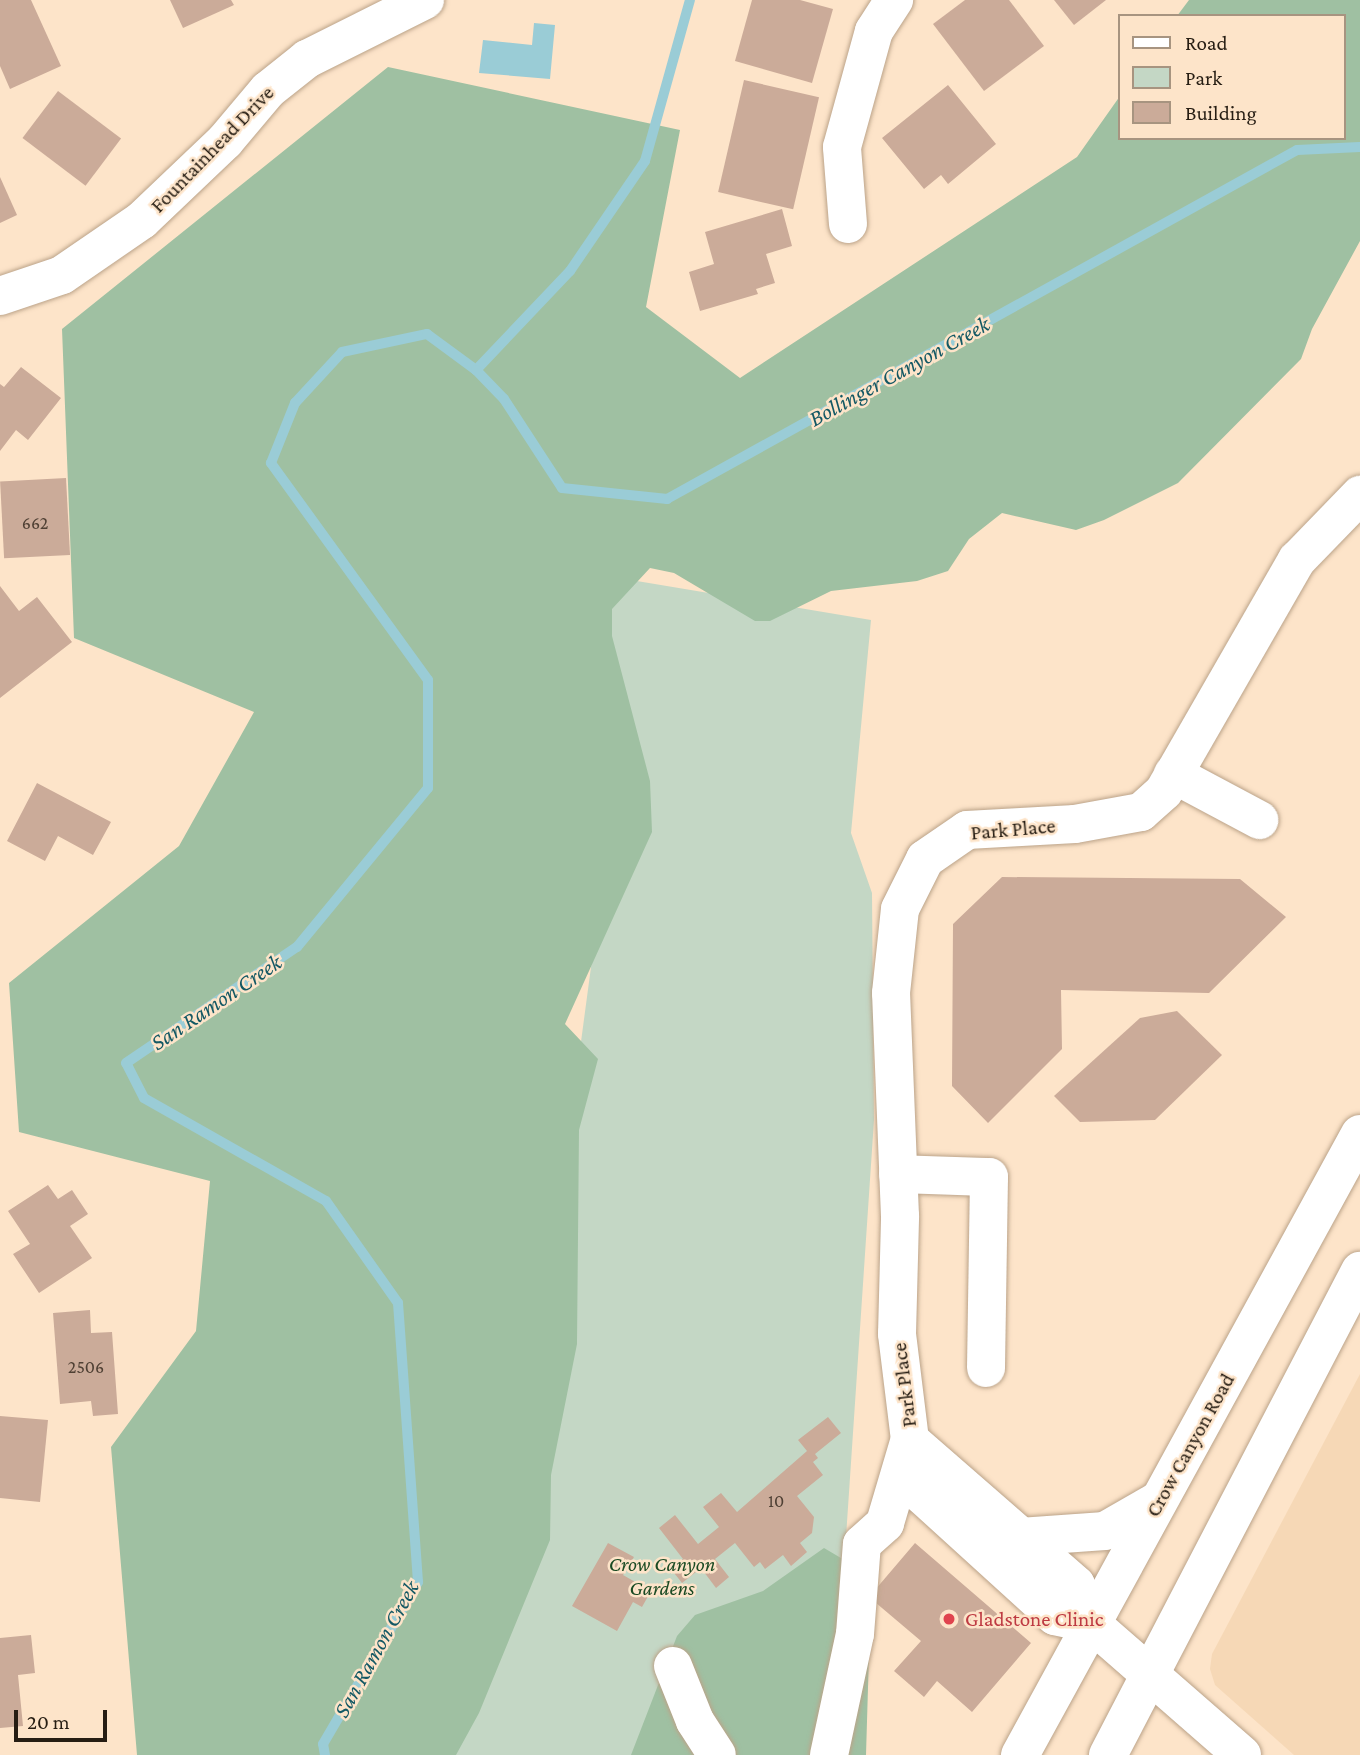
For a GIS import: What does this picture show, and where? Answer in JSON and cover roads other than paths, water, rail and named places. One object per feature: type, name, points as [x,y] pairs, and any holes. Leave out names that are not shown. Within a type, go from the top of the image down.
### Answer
[{"type":"street","name":"Fountainhead Drive","points":[[0,296],[62,275],[142,220],[216,151],[268,90],[307,59],[425,0]]},
{"type":"street","points":[[848,224],[842,147],[874,31],[894,0]]},
{"type":"street","name":"Park Place","points":[[1092,1624],[1055,1616],[922,1495],[910,1440],[897,1334],[898,1174],[891,993],[900,909],[925,859],[967,830],[1076,824],[1141,812],[1164,791],[1297,560],[1360,495]]},
{"type":"street","points":[[1173,774],[1259,820]]},
{"type":"street","name":"Crow Canyon Road","points":[[1020,1755],[1360,1135]]},
{"type":"street","points":[[898,1174],[989,1177],[986,1368]]},
{"type":"street","points":[[1108,1755],[1360,1271]]},
{"type":"street","points":[[829,1755],[855,1634],[862,1545],[885,1523],[910,1440]]},
{"type":"street","name":"Park Place","points":[[910,1440],[1076,1585],[1092,1624]]},
{"type":"street","points":[[1020,1537],[1105,1531],[1161,1499]]},
{"type":"street","points":[[1092,1624],[1242,1755]]},
{"type":"street","points":[[673,1666],[695,1721],[717,1755]]},
{"type":"water","points":[[534,23],[555,25],[550,79],[479,73],[483,40],[532,45]]},
{"type":"waterway","points":[[476,370],[570,271],[645,161],[690,0]]},
{"type":"waterway","name":"San Ramon Creek","points":[[325,1755],[323,1744],[418,1582],[398,1303],[326,1201],[144,1098],[126,1063],[297,947],[428,788],[428,680],[271,463],[295,403],[342,352],[427,334],[476,370],[504,399],[562,488],[667,499],[1297,150],[1360,147]]},
{"type":"place","name":"Gladstone Clinic","points":[[949,1619]]},
{"type":"water label","name":"Bollinger Canyon Creek","points":[[899,371]]},
{"type":"park label","name":"Crow Canyon Gardens","points":[[662,1576]]}]
